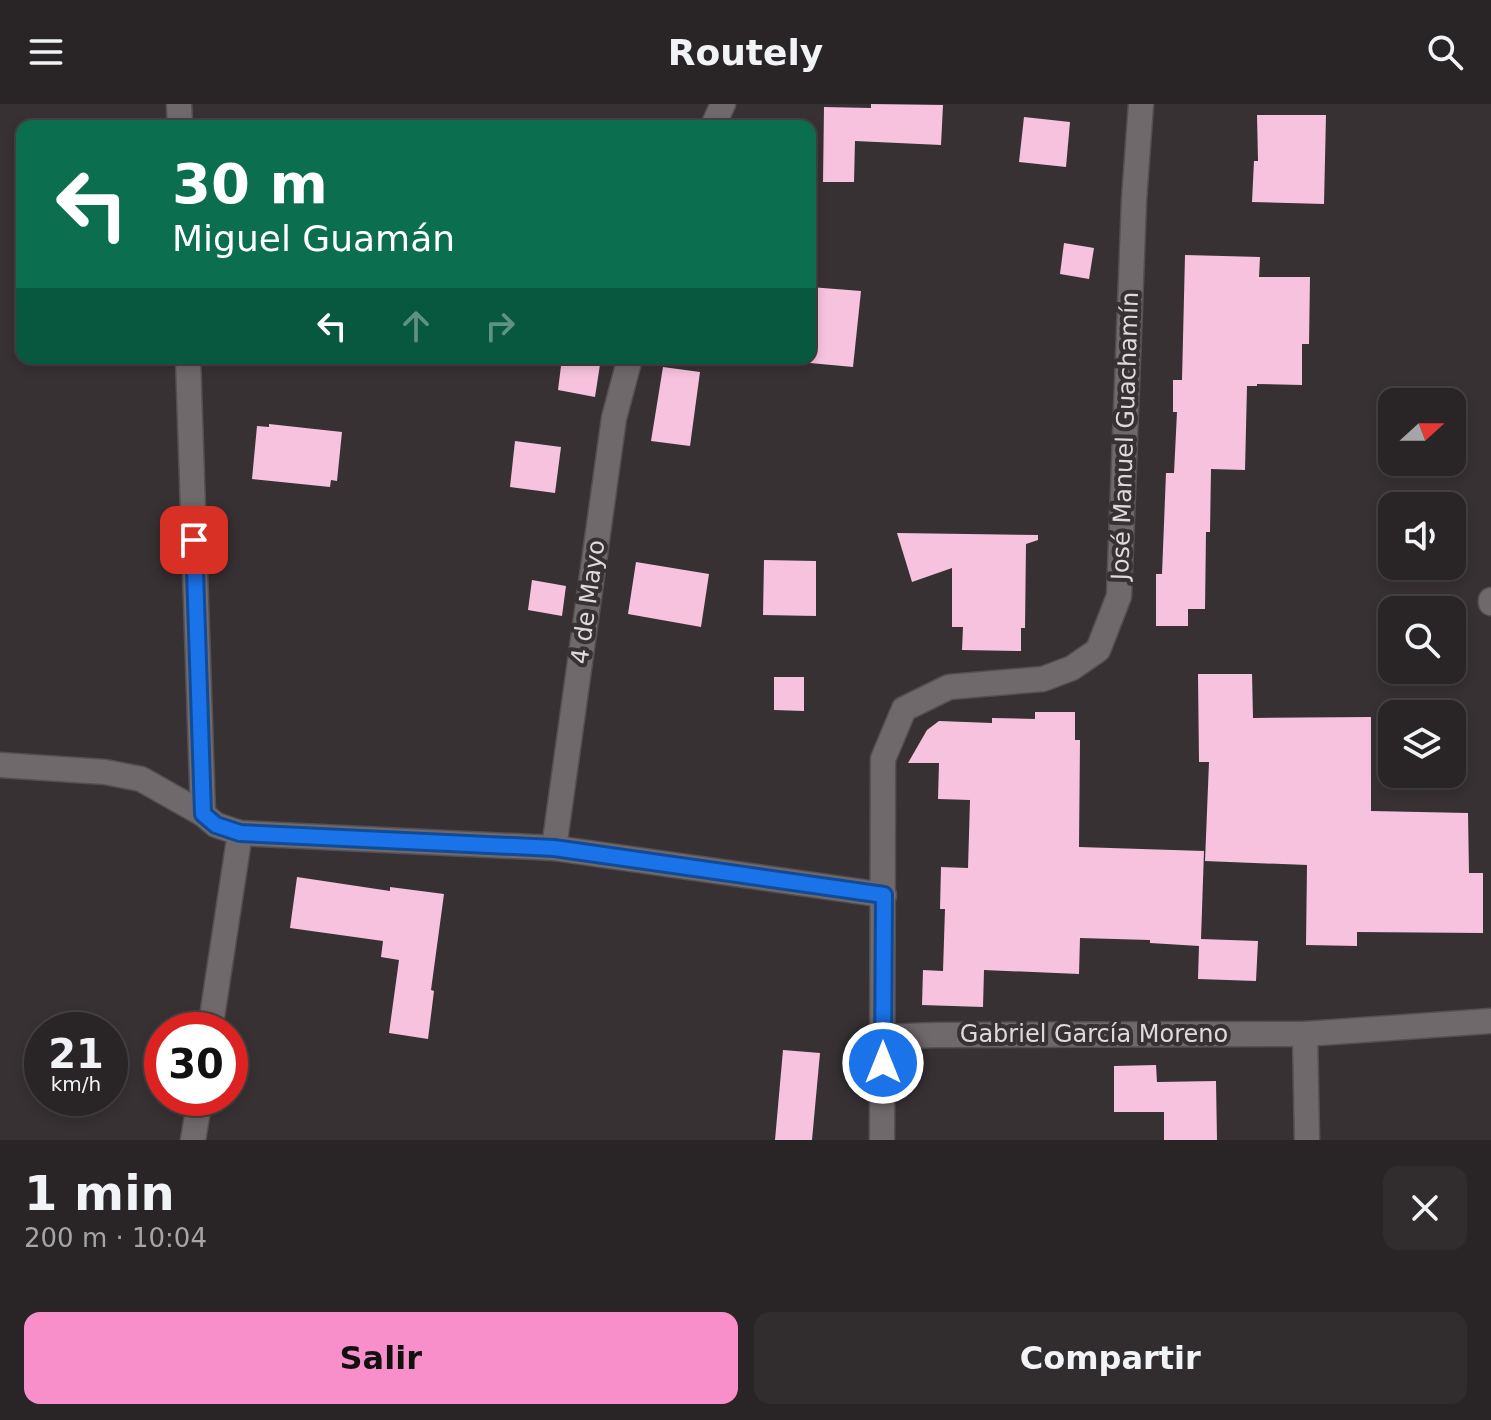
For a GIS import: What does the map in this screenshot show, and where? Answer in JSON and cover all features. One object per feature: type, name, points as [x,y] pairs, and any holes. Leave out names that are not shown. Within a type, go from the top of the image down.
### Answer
[{"type":"street","name":"José Manuel Guachamín","points":[[882,1140],[883,759],[904,709],[949,687],[1043,679],[1072,668],[1098,650],[1119,596],[1134,200],[1141,104]]},
{"type":"street","points":[[188,364],[203,814]]},
{"type":"street","name":"4 de Mayo","points":[[554,848],[614,418],[628,364]]},
{"type":"street","points":[[0,765],[105,772],[141,779],[203,814],[216,825],[240,833],[554,848],[884,895]]},
{"type":"street","points":[[213,1012],[240,833]]},
{"type":"street","name":"Gabriel García Moreno","points":[[884,1037],[1305,1034],[1491,1021]]},
{"type":"street","points":[[1305,1034],[1307,1140]]},
{"type":"street","points":[[193,1140],[197,1116]]},
{"type":"building","points":[[871,104],[943,105],[941,145],[855,141],[854,182],[823,182],[824,107],[871,108]]},
{"type":"building","points":[[1257,115],[1326,115],[1324,204],[1252,202],[1254,161],[1258,161]]},
{"type":"building","points":[[1024,117],[1070,122],[1066,167],[1019,162]]},
{"type":"building","points":[[1064,243],[1094,248],[1089,279],[1060,274]]},
{"type":"building","points":[[1185,255],[1260,257],[1259,277],[1310,277],[1309,344],[1302,344],[1302,385],[1247,386],[1245,470],[1211,469],[1205,609],[1188,609],[1188,626],[1156,626],[1156,574],[1162,574],[1166,473],[1174,473],[1177,412],[1173,412],[1173,380],[1182,380]]},
{"type":"building","points":[[816,287],[861,291],[853,367],[816,364]]},
{"type":"building","points":[[561,364],[600,364],[595,397],[558,390]]},
{"type":"building","points":[[663,367],[700,372],[690,446],[651,441]]},
{"type":"building","points":[[269,424],[342,432],[337,481],[331,480],[330,487],[252,479],[257,426],[269,427]]},
{"type":"building","points":[[515,441],[561,447],[555,493],[510,487]]},
{"type":"building","points":[[897,533],[1038,535],[1038,540],[1026,544],[1025,628],[1021,628],[1021,651],[962,650],[963,627],[952,627],[952,568],[912,582]]},
{"type":"building","points":[[764,560],[816,561],[816,616],[763,615]]},
{"type":"building","points":[[636,562],[709,574],[701,627],[628,614]]},
{"type":"building","points":[[532,580],[566,586],[562,616],[528,610]]},
{"type":"building","points":[[1198,674],[1252,674],[1253,718],[1371,717],[1371,811],[1468,813],[1469,873],[1483,873],[1483,933],[1357,932],[1357,946],[1306,945],[1307,865],[1205,861],[1209,762],[1199,762]]},
{"type":"building","points":[[774,677],[804,677],[804,711],[774,710]]},
{"type":"building","points":[[1035,712],[1075,712],[1075,740],[1080,740],[1079,847],[1204,851],[1201,939],[1258,941],[1256,981],[1198,979],[1199,946],[1150,943],[1150,940],[1080,938],[1079,974],[984,970],[983,1007],[922,1005],[923,970],[943,971],[945,909],[940,909],[941,867],[968,868],[970,800],[938,799],[939,763],[908,763],[927,730],[939,721],[992,723],[992,718],[1035,719]]},
{"type":"building","points":[[297,877],[390,891],[390,887],[444,894],[428,1039],[389,1033],[399,960],[381,957],[383,941],[290,928]]},
{"type":"building","points":[[783,1050],[820,1053],[812,1140],[775,1140]]},
{"type":"building","points":[[1156,1065],[1157,1082],[1216,1081],[1217,1140],[1164,1140],[1164,1112],[1114,1112],[1114,1066]]},
{"type":"route","points":[[194,540],[203,814],[216,825],[240,833],[554,848],[884,895],[883,1063]]}]
